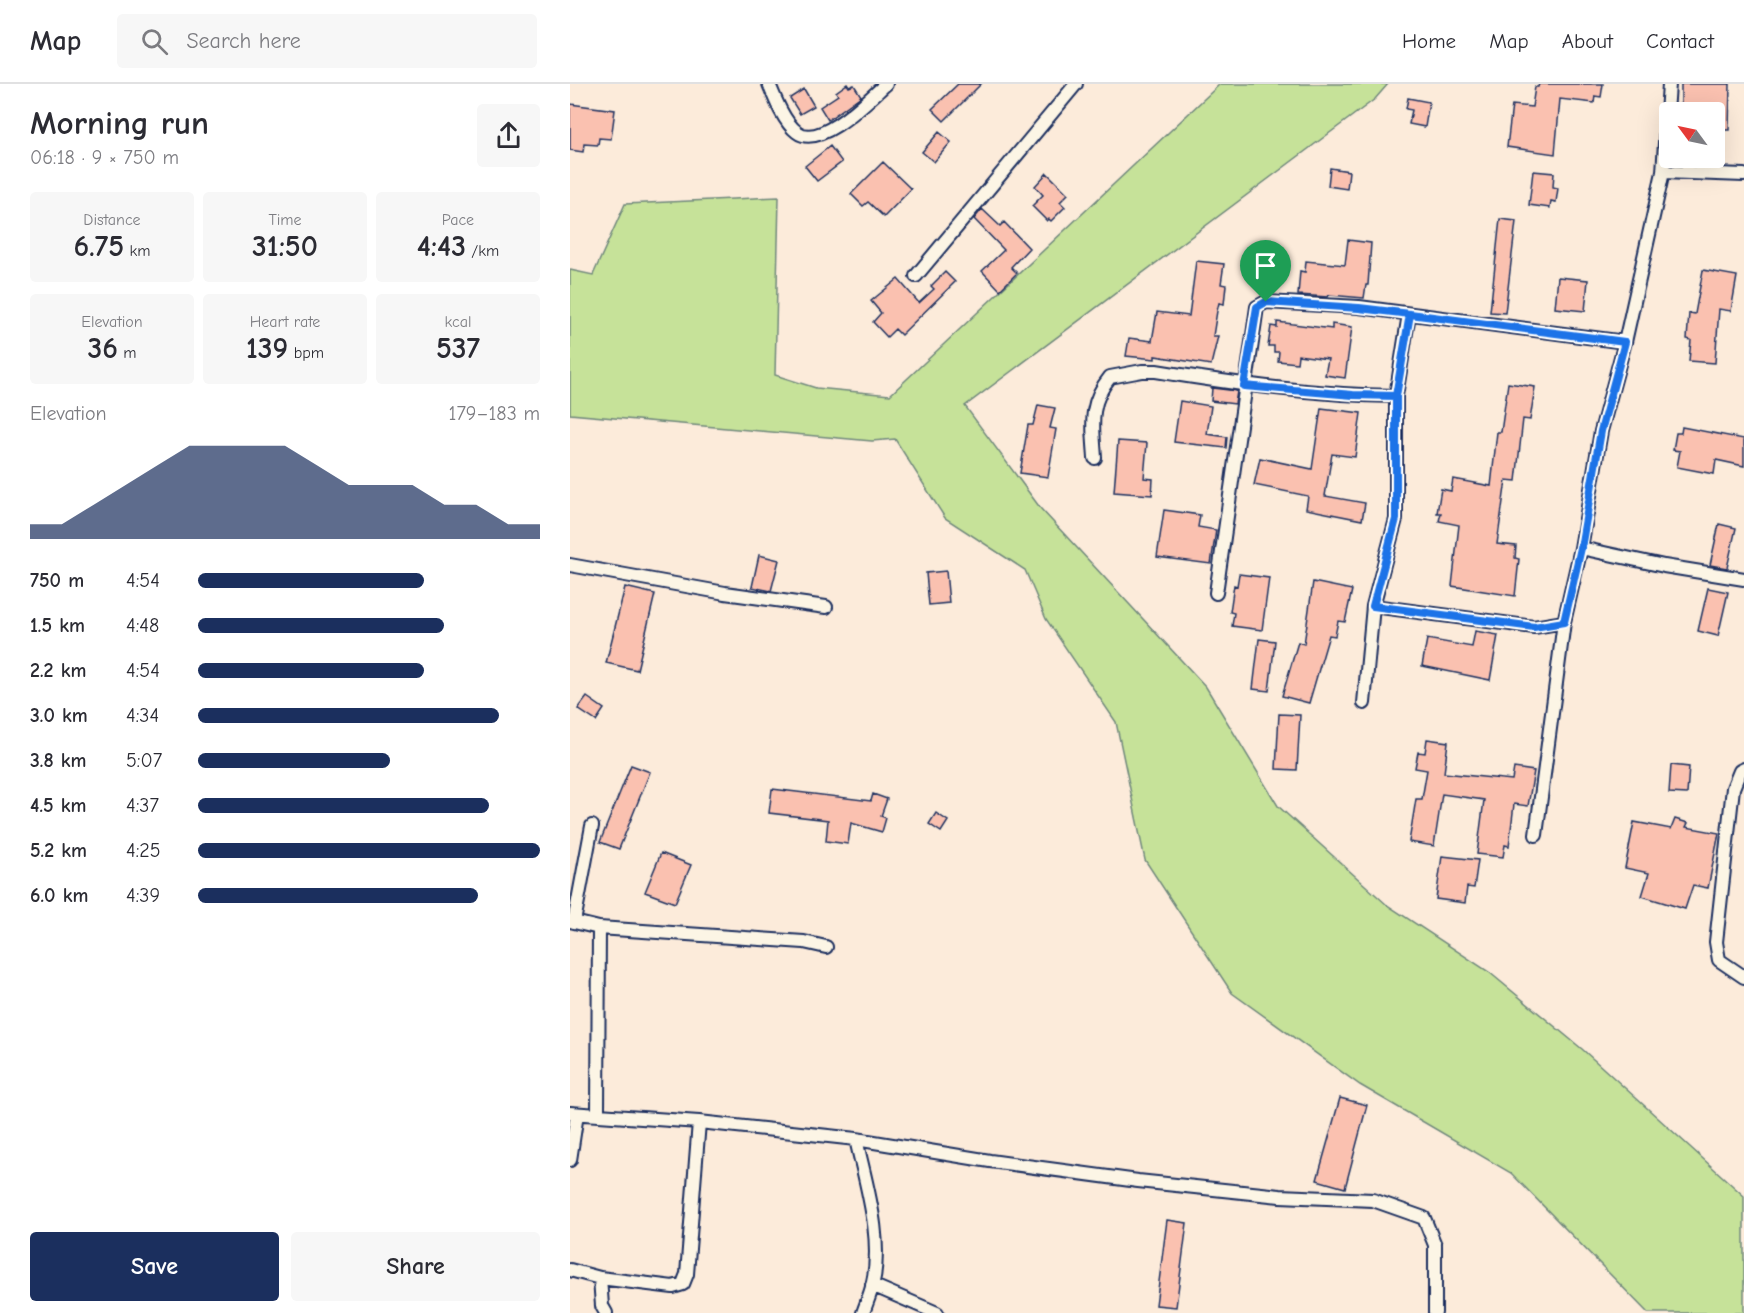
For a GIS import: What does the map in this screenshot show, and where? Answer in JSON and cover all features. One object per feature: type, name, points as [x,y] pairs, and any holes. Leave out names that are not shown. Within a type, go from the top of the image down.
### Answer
[{"type":"street","points":[[769,84],[790,125],[798,134],[810,137],[826,131],[847,118],[886,84]]},
{"type":"street","points":[[916,276],[1076,84]]},
{"type":"street","points":[[1536,835],[1564,622],[1581,548],[1601,431],[1625,342],[1663,172],[1669,84]]},
{"type":"street","points":[[1663,172],[1744,176]]},
{"type":"street","points":[[1216,593],[1257,307],[1266,302],[1359,308],[1625,342]]},
{"type":"street","points":[[1364,703],[1373,606],[1396,519],[1396,396],[1410,314]]},
{"type":"street","points":[[1095,459],[1092,411],[1101,388],[1110,377],[1142,371],[1156,371],[1244,386],[1353,395],[1396,396]]},
{"type":"street","points":[[1581,548],[1664,566],[1744,579]]},
{"type":"street","points":[[570,565],[725,593],[826,607]]},
{"type":"street","points":[[1373,606],[1534,627],[1564,622]]},
{"type":"street","points":[[1744,769],[1740,771],[1733,788],[1716,942],[1719,960],[1744,977]]},
{"type":"street","points":[[592,826],[572,921],[599,928],[804,942],[826,946]]},
{"type":"street","points":[[598,1114],[599,928]]},
{"type":"street","points":[[570,1160],[574,1113],[598,1114],[856,1139],[990,1161],[1138,1181],[1280,1196],[1373,1200],[1424,1218],[1435,1245],[1435,1313]]},
{"type":"street","points":[[570,1270],[600,1278],[673,1287],[683,1284],[687,1274],[699,1122]]},
{"type":"street","points":[[856,1139],[871,1211],[875,1246],[873,1286],[863,1313]]},
{"type":"street","points":[[600,1278],[602,1306],[606,1313]]},
{"type":"street","points":[[873,1286],[937,1313]]},
{"type":"green space","points":[[1220,84],[1388,84],[1375,99],[965,406],[1041,509],[1206,687],[1278,806],[1387,905],[1489,972],[1582,1049],[1744,1196],[1744,1313],[1648,1313],[1511,1173],[1360,1085],[1232,993],[1145,860],[1116,722],[1046,619],[1025,570],[945,518],[895,439],[872,441],[570,414],[570,270],[593,275],[625,204],[779,197],[775,375],[816,388],[890,395]]},
{"type":"building","points":[[847,84],[849,87],[854,85],[861,96],[828,120],[820,107],[838,95],[836,92]]},
{"type":"building","points":[[958,84],[981,84],[944,121],[932,109]]},
{"type":"building","points":[[1539,84],[1603,84],[1601,97],[1595,96],[1594,103],[1560,99],[1555,154],[1507,147],[1512,105],[1532,107],[1535,87]]},
{"type":"building","points":[[1681,84],[1730,84],[1729,130],[1725,130],[1725,102],[1681,102]]},
{"type":"building","points":[[804,89],[814,106],[800,114],[790,98]]},
{"type":"building","points":[[1408,98],[1429,102],[1425,127],[1409,124],[1412,110],[1406,109]]},
{"type":"building","points":[[570,104],[615,110],[611,139],[599,138],[598,145],[584,144],[583,152],[570,150]]},
{"type":"building","points":[[939,132],[951,142],[934,162],[922,152]]},
{"type":"building","points":[[830,146],[842,162],[817,181],[805,166]]},
{"type":"building","points":[[883,162],[911,189],[884,217],[868,202],[863,206],[851,194]]},
{"type":"building","points":[[1330,168],[1349,171],[1347,189],[1328,186]]},
{"type":"building","points":[[1533,171],[1554,173],[1553,187],[1558,188],[1556,202],[1551,201],[1550,208],[1529,205]]},
{"type":"building","points":[[1047,173],[1068,194],[1060,202],[1065,207],[1051,221],[1049,219],[1047,221],[1032,206],[1043,195],[1035,186]]},
{"type":"building","points":[[982,209],[1000,226],[1004,222],[1029,248],[1011,267],[1017,273],[1000,290],[982,271],[1004,250],[974,219]]},
{"type":"building","points":[[1500,219],[1516,221],[1505,313],[1490,312]]},
{"type":"building","points":[[1348,240],[1371,243],[1368,285],[1366,285],[1364,298],[1298,295],[1300,271],[1305,272],[1306,261],[1345,265]]},
{"type":"building","points":[[1196,261],[1224,264],[1221,284],[1226,285],[1224,304],[1219,303],[1217,311],[1213,336],[1218,336],[1211,365],[1155,356],[1155,359],[1126,356],[1129,338],[1152,341],[1157,312],[1189,316]]},
{"type":"building","points":[[1703,270],[1737,276],[1731,311],[1719,309],[1715,363],[1689,361],[1691,340],[1687,339],[1689,313],[1695,314]]},
{"type":"building","points":[[945,272],[955,282],[901,335],[895,329],[887,337],[873,322],[881,313],[871,301],[898,279],[919,303],[934,289],[931,286]]},
{"type":"building","points":[[1558,277],[1588,280],[1585,311],[1555,308]]},
{"type":"building","points":[[1277,322],[1332,329],[1332,324],[1352,327],[1345,378],[1325,375],[1328,359],[1298,355],[1297,363],[1278,361],[1279,352],[1274,352],[1274,346],[1268,346],[1271,326],[1277,327]]},
{"type":"building","points":[[1508,383],[1535,387],[1530,420],[1523,419],[1516,481],[1506,480],[1497,544],[1516,546],[1515,558],[1519,559],[1515,596],[1452,586],[1459,525],[1439,521],[1441,513],[1437,513],[1441,489],[1451,491],[1453,479],[1491,486],[1497,432],[1501,432]]},
{"type":"building","points":[[1212,388],[1237,391],[1235,404],[1211,401]]},
{"type":"building","points":[[1180,401],[1211,406],[1207,434],[1227,437],[1226,448],[1174,442]]},
{"type":"building","points":[[1038,405],[1055,408],[1050,428],[1056,429],[1048,477],[1020,473],[1028,425],[1033,425]]},
{"type":"building","points":[[1321,408],[1361,413],[1355,457],[1332,454],[1325,496],[1365,503],[1362,520],[1306,509],[1308,496],[1254,485],[1260,458],[1312,469]]},
{"type":"building","points":[[1682,427],[1744,439],[1744,466],[1716,460],[1714,474],[1677,467],[1680,451],[1673,450],[1676,433],[1681,433]]},
{"type":"building","points":[[1118,441],[1147,443],[1144,478],[1153,479],[1152,495],[1114,492]]},
{"type":"building","points":[[1164,510],[1200,515],[1198,527],[1216,530],[1211,564],[1157,557]]},
{"type":"building","points":[[1719,524],[1736,528],[1727,568],[1710,565]]},
{"type":"building","points":[[759,555],[779,560],[771,591],[752,587]]},
{"type":"building","points":[[946,571],[949,603],[929,605],[926,573]]},
{"type":"building","points":[[1239,574],[1269,578],[1262,630],[1232,626],[1234,613],[1230,612],[1234,585],[1237,586]]},
{"type":"building","points":[[1313,582],[1352,590],[1345,622],[1338,621],[1335,636],[1329,635],[1309,703],[1282,696],[1298,642],[1304,644]]},
{"type":"building","points":[[625,587],[655,594],[637,670],[606,663]]},
{"type":"building","points":[[1708,588],[1728,592],[1718,636],[1698,631]]},
{"type":"building","points":[[1475,631],[1498,635],[1490,680],[1422,666],[1427,639],[1472,647]]},
{"type":"building","points":[[1259,639],[1275,641],[1269,691],[1253,689]]},
{"type":"building","points":[[587,697],[604,709],[596,721],[578,709]]},
{"type":"building","points":[[1279,714],[1300,715],[1297,770],[1276,769]]},
{"type":"building","points":[[1427,739],[1448,742],[1444,773],[1512,780],[1514,768],[1534,771],[1528,806],[1514,804],[1509,846],[1505,845],[1503,857],[1477,854],[1484,800],[1442,794],[1434,846],[1409,842],[1416,799],[1422,799],[1427,770],[1415,768],[1418,752],[1425,753]]},
{"type":"building","points":[[631,765],[650,772],[619,849],[600,842]]},
{"type":"building","points":[[1671,765],[1689,767],[1687,794],[1669,793]]},
{"type":"building","points":[[772,789],[871,801],[873,794],[887,799],[881,816],[886,818],[882,832],[851,823],[848,844],[826,841],[828,820],[769,813]]},
{"type":"building","points":[[936,813],[948,821],[941,832],[929,824]]},
{"type":"building","points":[[1675,819],[1688,823],[1686,827],[1719,833],[1708,888],[1693,885],[1685,909],[1642,896],[1649,873],[1625,868],[1634,822],[1671,829]]},
{"type":"building","points":[[661,853],[691,865],[675,903],[645,892]]},
{"type":"building","points":[[1442,856],[1478,860],[1474,888],[1467,887],[1465,903],[1436,899]]},
{"type":"building","points":[[1340,1098],[1367,1105],[1345,1188],[1317,1180]]},
{"type":"building","points":[[1167,1220],[1187,1223],[1176,1307],[1156,1305]]},
{"type":"route","points":[[1266,302],[1257,307],[1244,386],[1353,395],[1396,396],[1410,314],[1625,342],[1601,431],[1581,548],[1564,622],[1545,627],[1534,627],[1373,606],[1396,519],[1396,396],[1410,314],[1266,302]]}]
